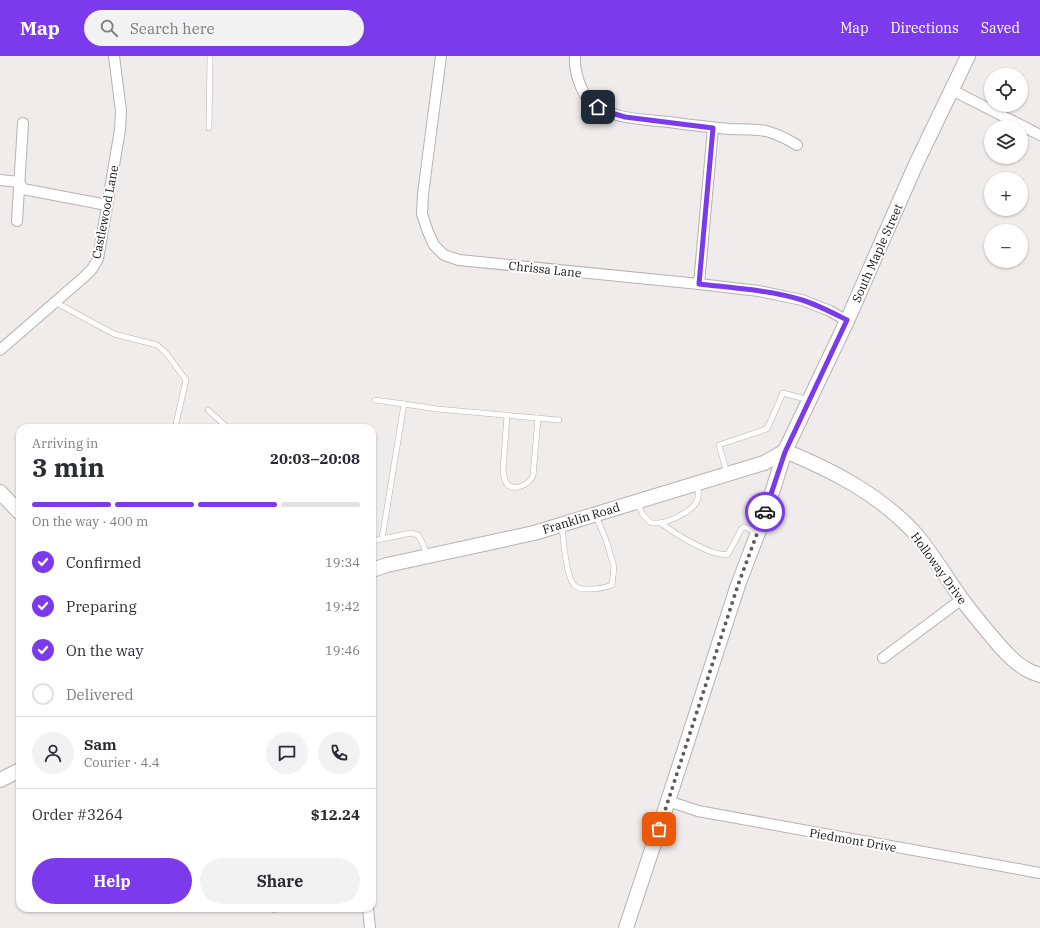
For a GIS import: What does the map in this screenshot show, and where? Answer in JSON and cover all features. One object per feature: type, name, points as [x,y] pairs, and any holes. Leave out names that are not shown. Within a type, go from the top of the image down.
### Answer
[{"type":"street","name":"Castlewood Lane","points":[[0,350],[84,277],[92,269],[98,259],[120,130],[121,111],[114,56]]},
{"type":"street","name":"Chrissa Lane","points":[[441,56],[423,194],[422,214],[434,245],[444,255],[459,260],[759,291],[802,300],[830,311],[847,320]]},
{"type":"street","points":[[575,56],[576,69],[584,92],[589,100],[608,112],[625,117],[713,128],[765,131],[784,138],[796,145]]},
{"type":"street","name":"South Maple Street","points":[[626,928],[738,585],[767,509],[785,452],[847,320],[916,164],[968,56]]},
{"type":"street","points":[[952,90],[1040,135]]},
{"type":"street","points":[[17,221],[23,123]]},
{"type":"street","points":[[699,284],[713,128]]},
{"type":"street","points":[[0,180],[19,182]]},
{"type":"street","points":[[19,182],[23,189],[107,205]]},
{"type":"street","name":"Franklin Road","points":[[376,569],[534,533],[764,463],[785,452]]},
{"type":"street","name":"Holloway Drive","points":[[785,452],[825,469],[879,500],[913,532],[962,599],[1001,648],[1026,669],[1040,675]]},
{"type":"street","points":[[0,492],[16,509]]},
{"type":"street","points":[[883,658],[962,599]]},
{"type":"street","points":[[0,780],[16,772]]},
{"type":"street","name":"Piedmont Drive","points":[[668,801],[698,811],[1040,873]]},
{"type":"street","points":[[368,912],[370,928]]},
{"type":"lane","points":[[209,128],[210,56]]},
{"type":"lane","points":[[55,302],[114,334],[157,345],[166,353],[186,380],[176,424]]},
{"type":"lane","points":[[728,474],[719,445],[767,429],[784,393],[810,400]]},
{"type":"lane","points":[[374,400],[437,409],[559,420]]},
{"type":"lane","points":[[382,539],[404,404]]},
{"type":"lane","points":[[208,410],[224,424]]},
{"type":"lane","points":[[507,416],[503,471],[504,478],[511,486],[519,487],[525,485],[531,480],[538,418]]},
{"type":"lane","points":[[636,501],[643,515],[651,523],[661,523],[675,518],[690,509],[697,502],[699,494],[696,483]]},
{"type":"lane","points":[[562,524],[570,579],[574,586],[581,590],[604,589],[612,585],[614,567],[596,514]]},
{"type":"lane","points":[[661,523],[678,536],[723,556],[728,554],[742,528],[745,527],[757,533]]},
{"type":"lane","points":[[376,540],[411,533],[418,535],[427,556]]},
{"type":"way so far","points":[[659,829],[738,585],[765,512]]},
{"type":"route","points":[[598,107],[608,112],[625,117],[713,128],[699,284],[759,291],[802,300],[830,311],[847,320],[785,452],[765,512]]}]
